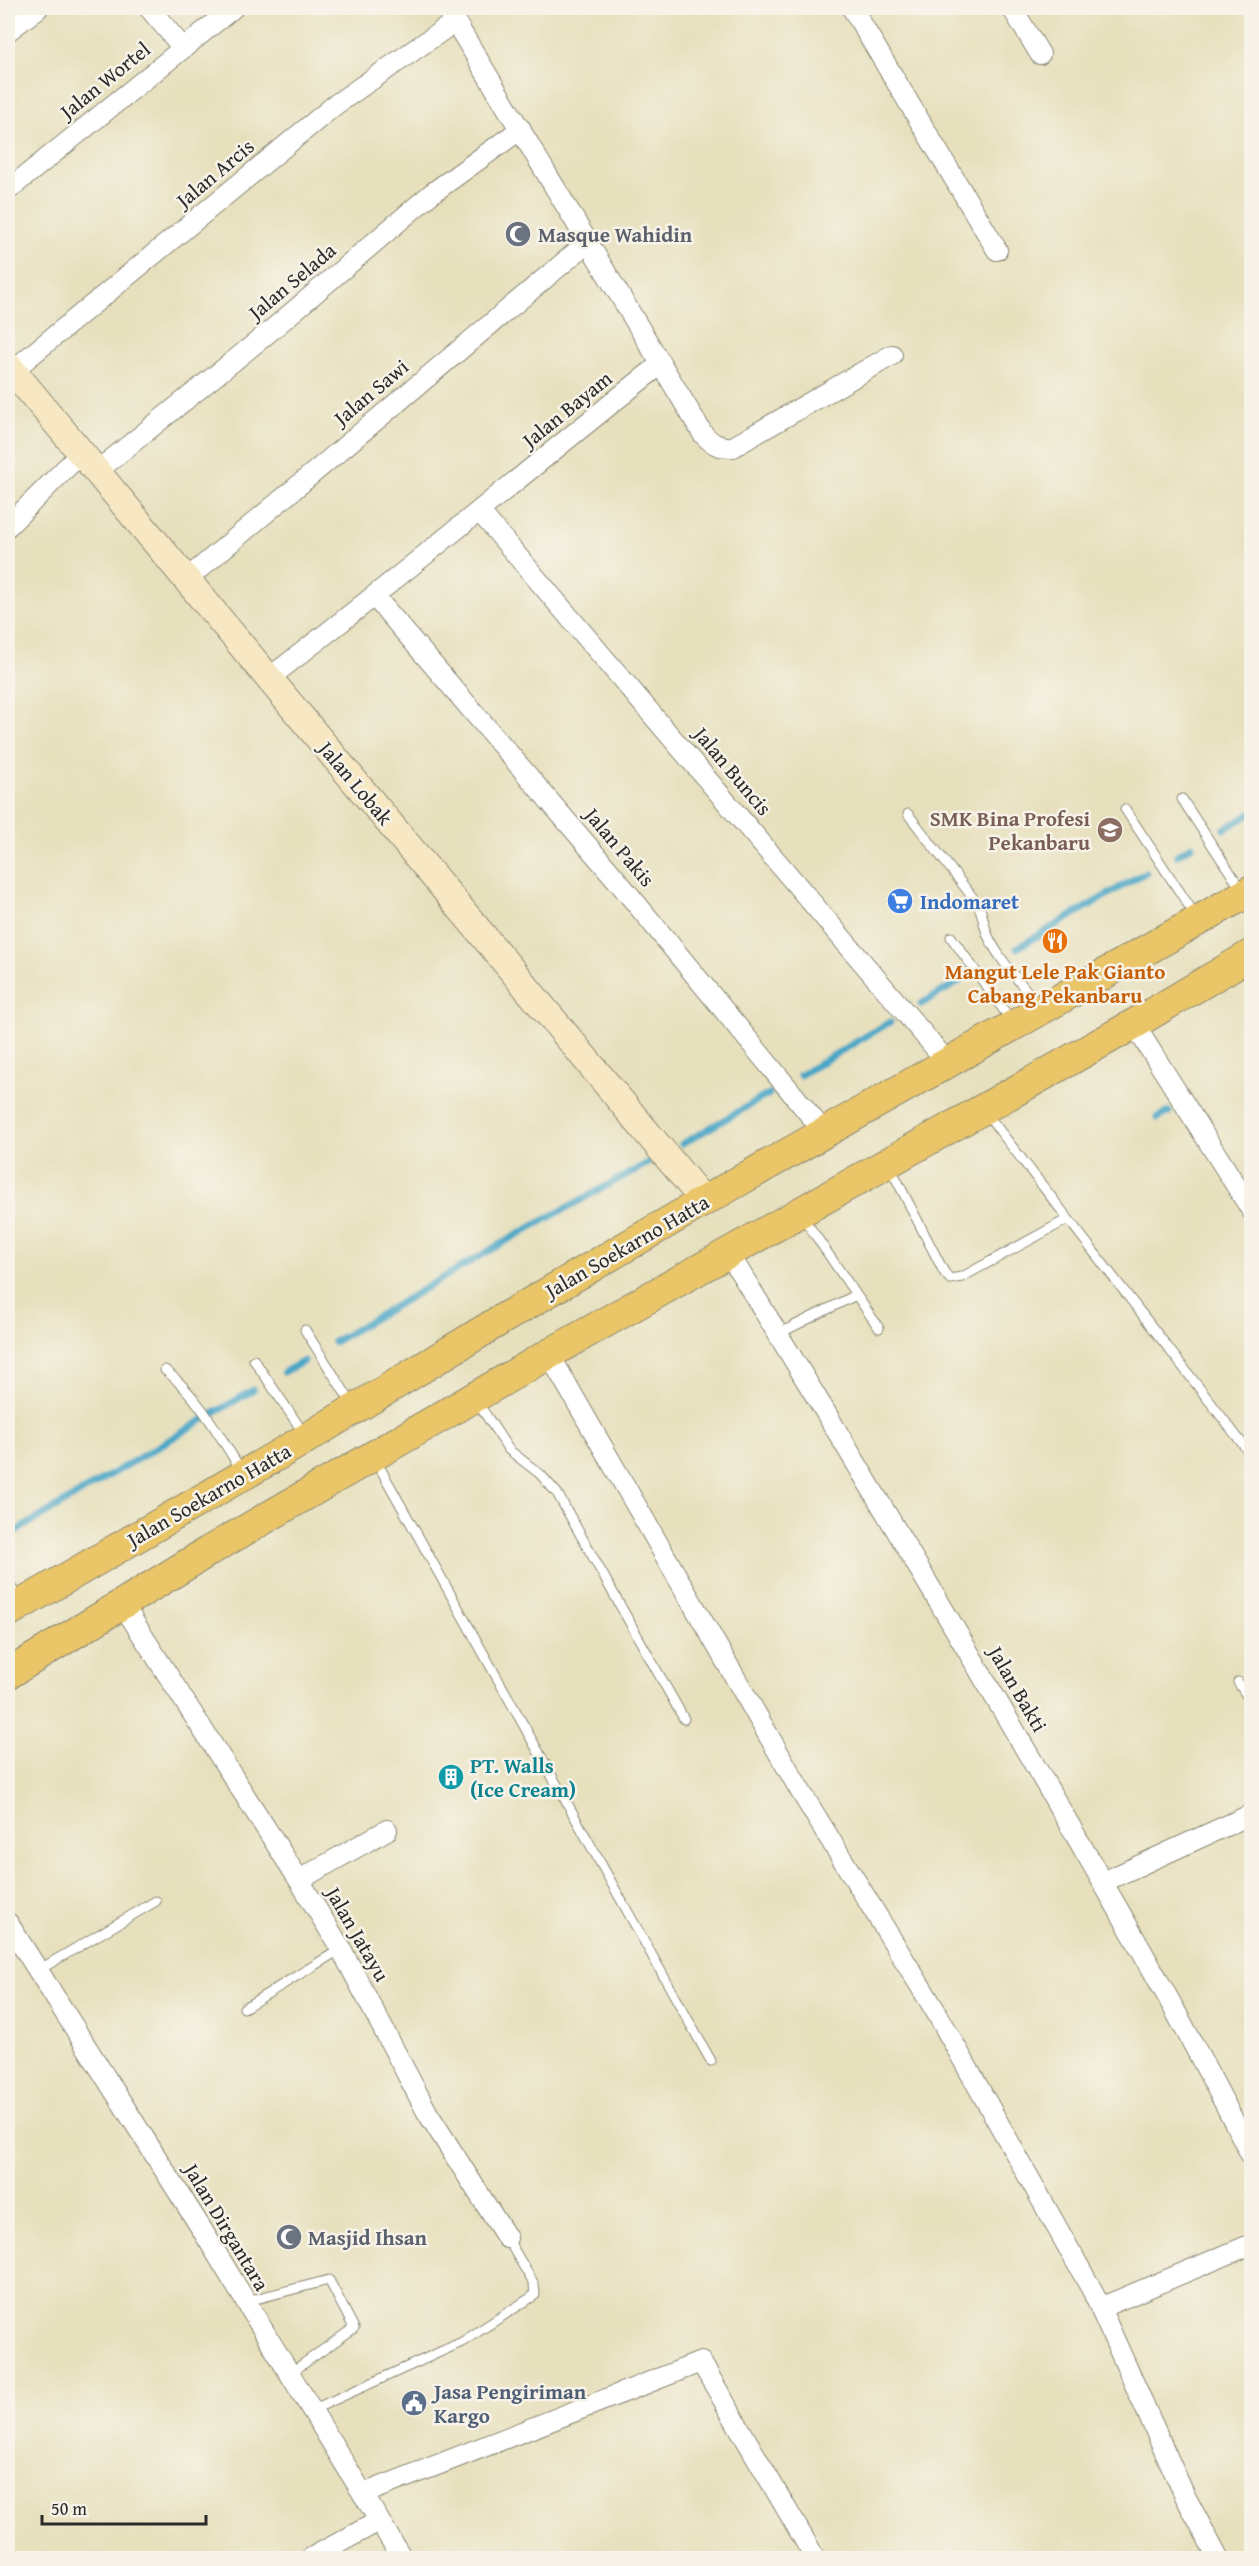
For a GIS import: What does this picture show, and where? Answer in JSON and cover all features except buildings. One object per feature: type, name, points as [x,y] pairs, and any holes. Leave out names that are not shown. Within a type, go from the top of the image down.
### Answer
[{"type":"main road","name":"Jalan Lobak","points":[[10,368],[704,1201]]},
{"type":"main road","name":"Jalan Soekarno Hatta","points":[[12,1599],[244,1475],[504,1318],[704,1201],[1248,892]]},
{"type":"main road","points":[[8,1674],[209,1551],[549,1354],[1134,1024],[1251,954]]},
{"type":"street","points":[[8,32],[38,8]]},
{"type":"street","points":[[149,8],[183,48]]},
{"type":"street","name":"Jalan Wortel","points":[[8,190],[233,8]]},
{"type":"street","points":[[852,8],[997,250]]},
{"type":"street","points":[[1012,8],[1040,54]]},
{"type":"street","points":[[452,14],[587,243],[710,442],[723,448],[733,447],[892,355]]},
{"type":"street","name":"Jalan Arcis","points":[[10,368],[335,105],[452,14]]},
{"type":"street","name":"Jalan Selada","points":[[8,526],[88,463],[267,333],[431,194],[521,129]]},
{"type":"street","name":"Jalan Sawi","points":[[187,579],[587,243]]},
{"type":"street","name":"Jalan Bayam","points":[[269,678],[375,597],[662,364]]},
{"type":"street","name":"Jalan Buncis","points":[[480,512],[948,1063]]},
{"type":"street","name":"Jalan Pakis","points":[[375,597],[616,879],[824,1132]]},
{"type":"street","points":[[1134,1024],[1251,1211]]},
{"type":"street","name":"Jalan Bakti","points":[[729,1254],[1103,1882],[1221,2095],[1251,2157]]},
{"type":"street","points":[[549,1354],[801,1792],[935,2010],[1100,2308],[1185,2496],[1218,2559]]},
{"type":"street","name":"Jalan Jatayu","points":[[123,1605],[341,1949],[427,2112],[507,2238]]},
{"type":"street","points":[[1103,1882],[1251,1814]]},
{"type":"street","points":[[299,1880],[387,1830]]},
{"type":"street","name":"Jalan Dirgantara","points":[[8,1923],[201,2228],[402,2559]]},
{"type":"street","points":[[1100,2308],[1251,2244]]},
{"type":"street","points":[[363,2494],[701,2362],[815,2559]]},
{"type":"street","points":[[311,2559],[379,2521]]},
{"type":"lane","points":[[1182,799],[1248,892]]},
{"type":"lane","points":[[1125,809],[1198,920]]},
{"type":"lane","points":[[908,814],[977,903],[983,913],[987,935],[991,943],[1042,1009]]},
{"type":"lane","points":[[951,937],[1014,1024]]},
{"type":"lane","points":[[983,1109],[1251,1456]]},
{"type":"lane","points":[[888,1162],[944,1272],[950,1279],[962,1277],[1068,1219]]},
{"type":"lane","points":[[799,1212],[879,1328]]},
{"type":"lane","points":[[778,1334],[856,1295]]},
{"type":"lane","points":[[305,1330],[355,1409]]},
{"type":"lane","points":[[254,1360],[307,1438]]},
{"type":"lane","points":[[165,1370],[181,1382],[206,1415],[244,1475]]},
{"type":"lane","points":[[474,1398],[509,1449],[540,1474],[557,1493],[684,1719]]},
{"type":"lane","points":[[374,1457],[711,2061]]},
{"type":"lane","points":[[1238,1682],[1251,1704]]},
{"type":"lane","points":[[37,1971],[156,1901]]},
{"type":"lane","points":[[244,2008],[341,1949]]},
{"type":"lane","name":"Jalan Jatayu","points":[[312,2410],[462,2342],[535,2295],[534,2284],[507,2238]]},
{"type":"lane","points":[[244,2302],[329,2280],[354,2328],[289,2374]]},
{"type":"waterway","points":[[1224,829],[1252,813]]},
{"type":"waterway","points":[[1177,855],[1192,846]]},
{"type":"waterway","points":[[1017,948],[1146,872]]},
{"type":"waterway","points":[[921,1004],[960,981]]},
{"type":"waterway","points":[[800,1075],[890,1022]]},
{"type":"waterway","points":[[682,1144],[769,1094]]},
{"type":"waterway","points":[[1157,1118],[1169,1112]]},
{"type":"waterway","points":[[334,1342],[497,1246],[648,1163]]},
{"type":"waterway","points":[[284,1372],[304,1361]]},
{"type":"waterway","points":[[8,1536],[253,1390]]},
{"type":"place","name":"Masque Wahidin","points":[[518,234]]},
{"type":"place","name":"SMK Bina Profesi Pekanbaru","points":[[1110,830]]},
{"type":"place","name":"Indomaret","points":[[900,901]]},
{"type":"place","name":"Mangut Lele Pak Gianto Cabang Pekanbaru","points":[[1055,941]]},
{"type":"place","name":"PT. Walls (Ice Cream)","points":[[451,1777]]},
{"type":"place","name":"Masjid Ihsan","points":[[289,2237]]},
{"type":"place","name":"Jasa Pengiriman Kargo","points":[[414,2403]]}]
